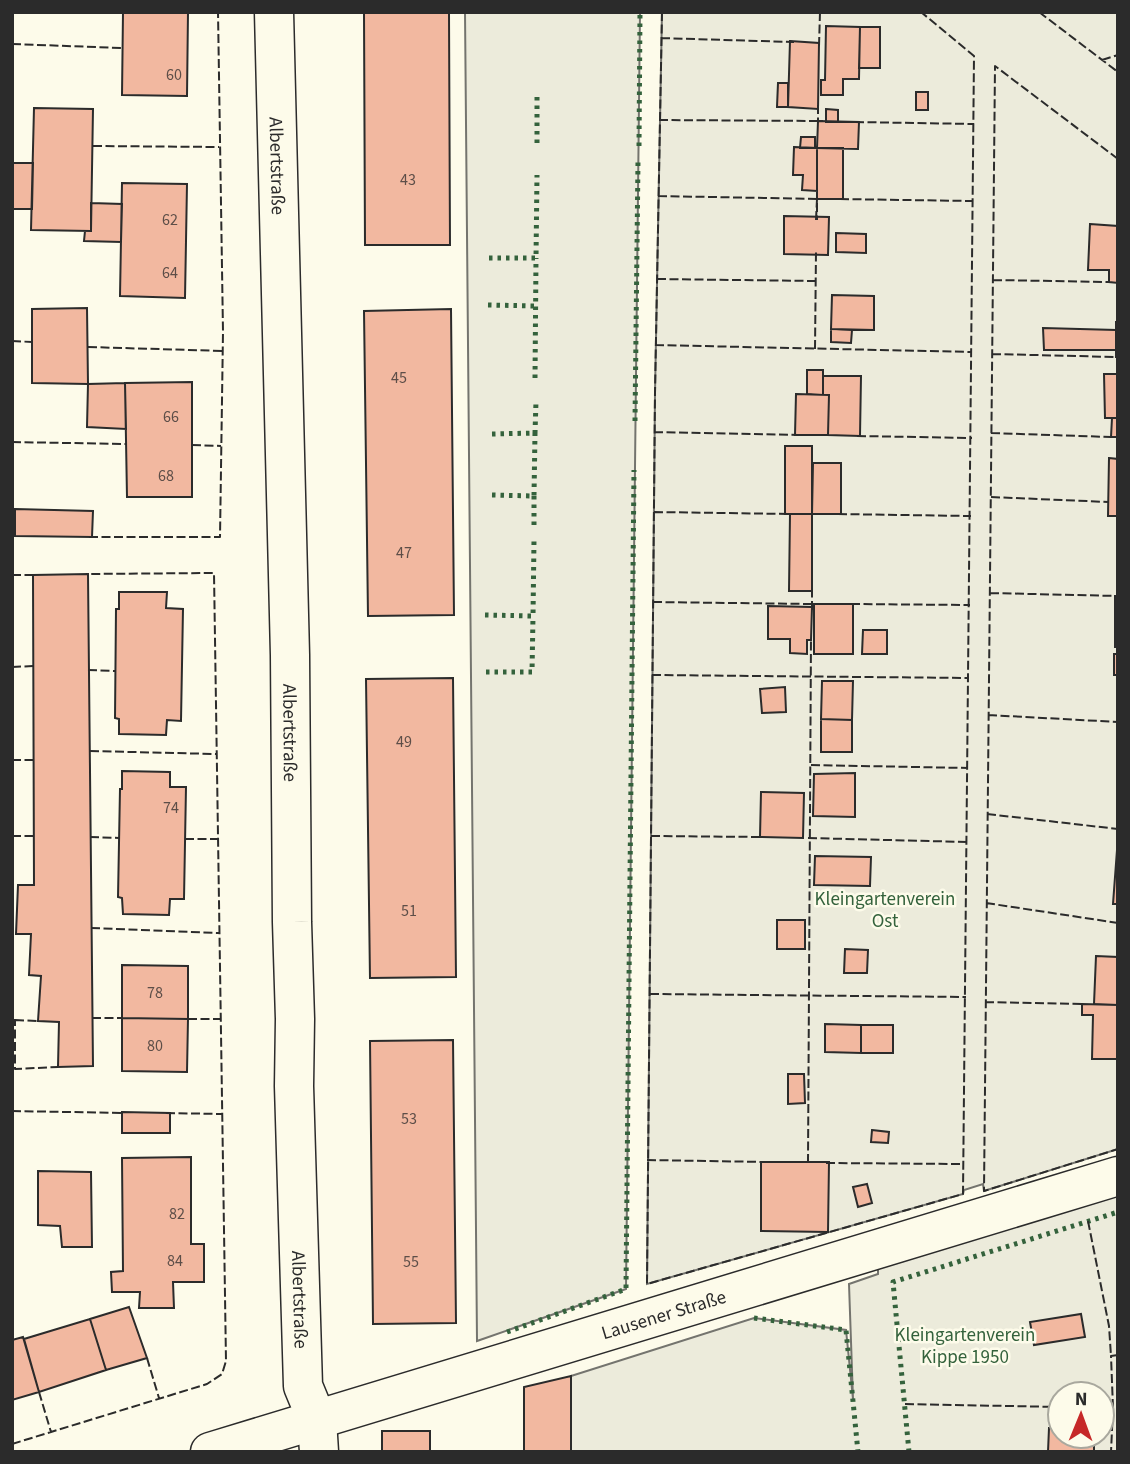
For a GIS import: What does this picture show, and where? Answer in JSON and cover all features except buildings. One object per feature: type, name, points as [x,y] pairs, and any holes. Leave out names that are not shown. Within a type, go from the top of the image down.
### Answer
[{"type":"street","name":"Albertstraße","points":[[274,12],[290,655],[295,1019],[293,1086],[303,1386],[318,1436]]},
{"type":"street","name":"Lausener Straße","points":[[210,1452],[318,1436],[1118,1176]]},
{"type":"green space","points":[[465,12],[640,12],[626,1289],[477,1341]]},
{"type":"green space","name":"Kleingartenverein Ost","points":[[662,12],[1118,12],[1118,1149],[984,1191],[983,1184],[964,1190],[963,1194],[647,1284],[655,393]]},
{"type":"green space","name":"Kleingartenverein Kippe 1950","points":[[1118,1189],[1118,1452],[571,1452],[571,1376],[754,1318],[846,1330],[853,1399],[849,1284],[878,1274],[878,1259]]},
{"type":"hedge","points":[[639,146],[640,12]]},
{"type":"hedge","points":[[537,97],[537,147]]},
{"type":"hedge","points":[[635,421],[638,160]]},
{"type":"hedge","points":[[489,258],[536,258],[537,175]]},
{"type":"hedge","points":[[535,378],[536,258]]},
{"type":"hedge","points":[[488,305],[536,306]]},
{"type":"hedge","points":[[492,434],[535,433],[536,401]]},
{"type":"hedge","points":[[492,495],[534,496],[535,433]]},
{"type":"hedge","points":[[507,1332],[626,1289],[634,470]]},
{"type":"hedge","points":[[534,496],[534,526]]},
{"type":"hedge","points":[[485,615],[533,616],[534,540]]},
{"type":"hedge","points":[[486,672],[532,672],[533,616]]},
{"type":"hedge","points":[[909,1452],[893,1282],[1118,1212]]},
{"type":"hedge","points":[[754,1318],[846,1330],[858,1452]]},
{"type":"fence","points":[[89,537],[220,537],[223,332],[218,12]]},
{"type":"fence","points":[[662,12],[655,393],[647,1284],[963,1194],[974,56],[921,12]]},
{"type":"fence","points":[[819,46],[820,12]]},
{"type":"fence","points":[[1039,12],[1118,72]]},
{"type":"fence","points":[[661,38],[794,42]]},
{"type":"fence","points":[[12,44],[122,48]]},
{"type":"fence","points":[[1102,60],[1118,55]]},
{"type":"fence","points":[[1118,159],[995,66],[984,1191],[1118,1149]]},
{"type":"fence","points":[[818,105],[818,121],[823,121]]},
{"type":"fence","points":[[659,120],[818,121]]},
{"type":"fence","points":[[855,122],[974,124]]},
{"type":"fence","points":[[93,146],[219,147]]},
{"type":"fence","points":[[658,196],[819,199]]},
{"type":"fence","points":[[816,220],[817,199],[817,220]]},
{"type":"fence","points":[[840,199],[973,201]]},
{"type":"fence","points":[[815,349],[816,251]]},
{"type":"fence","points":[[657,279],[816,281]]},
{"type":"fence","points":[[993,280],[1109,282]]},
{"type":"fence","points":[[12,341],[32,342]]},
{"type":"fence","points":[[655,345],[972,352]]},
{"type":"fence","points":[[88,347],[223,351]]},
{"type":"fence","points":[[992,354],[1116,357]]},
{"type":"fence","points":[[654,432],[798,435]]},
{"type":"fence","points":[[991,433],[1111,437]]},
{"type":"fence","points":[[857,436],[972,438]]},
{"type":"fence","points":[[12,442],[126,444]]},
{"type":"fence","points":[[192,445],[221,446]]},
{"type":"fence","points":[[991,497],[1108,502]]},
{"type":"fence","points":[[654,512],[789,514]]},
{"type":"fence","points":[[838,514],[971,516]]},
{"type":"fence","points":[[12,1444],[207,1384],[222,1374],[226,1361],[214,573],[86,574]]},
{"type":"fence","points":[[12,575],[37,575]]},
{"type":"fence","points":[[812,589],[812,610]]},
{"type":"fence","points":[[990,593],[1118,596]]},
{"type":"fence","points":[[653,602],[812,604]]},
{"type":"fence","points":[[851,604],[970,605]]},
{"type":"fence","points":[[808,1163],[811,638]]},
{"type":"fence","points":[[12,667],[33,666]]},
{"type":"fence","points":[[88,670],[115,671]]},
{"type":"fence","points":[[652,675],[969,678]]},
{"type":"fence","points":[[988,715],[1118,722]]},
{"type":"fence","points":[[90,751],[216,754]]},
{"type":"fence","points":[[12,760],[33,760]]},
{"type":"fence","points":[[811,765],[968,768]]},
{"type":"fence","points":[[987,814],[1118,829]]},
{"type":"fence","points":[[12,836],[33,836]]},
{"type":"fence","points":[[651,836],[763,837]]},
{"type":"fence","points":[[90,837],[119,838]]},
{"type":"fence","points":[[808,838],[967,842]]},
{"type":"fence","points":[[185,839],[218,839]]},
{"type":"fence","points":[[986,903],[1118,923]]},
{"type":"fence","points":[[91,928],[219,933]]},
{"type":"fence","points":[[650,994],[966,997]]},
{"type":"fence","points":[[985,1002],[1084,1004]]},
{"type":"fence","points":[[92,1018],[122,1018]]},
{"type":"fence","points":[[188,1019],[221,1019]]},
{"type":"fence","points":[[12,1020],[15,1020],[15,1069],[58,1067]]},
{"type":"fence","points":[[15,1020],[38,1021]]},
{"type":"fence","points":[[12,1111],[124,1113]]},
{"type":"fence","points":[[166,1113],[222,1114]]},
{"type":"fence","points":[[647,1160],[766,1162]]},
{"type":"fence","points":[[826,1163],[964,1164]]},
{"type":"fence","points":[[1088,1221],[1109,1326],[1111,1356]]},
{"type":"fence","points":[[1112,1380],[1111,1356],[1118,1355]]},
{"type":"fence","points":[[147,1358],[159,1398]]},
{"type":"fence","points":[[39,1392],[51,1432]]},
{"type":"fence","points":[[905,1404],[1046,1407]]}]
